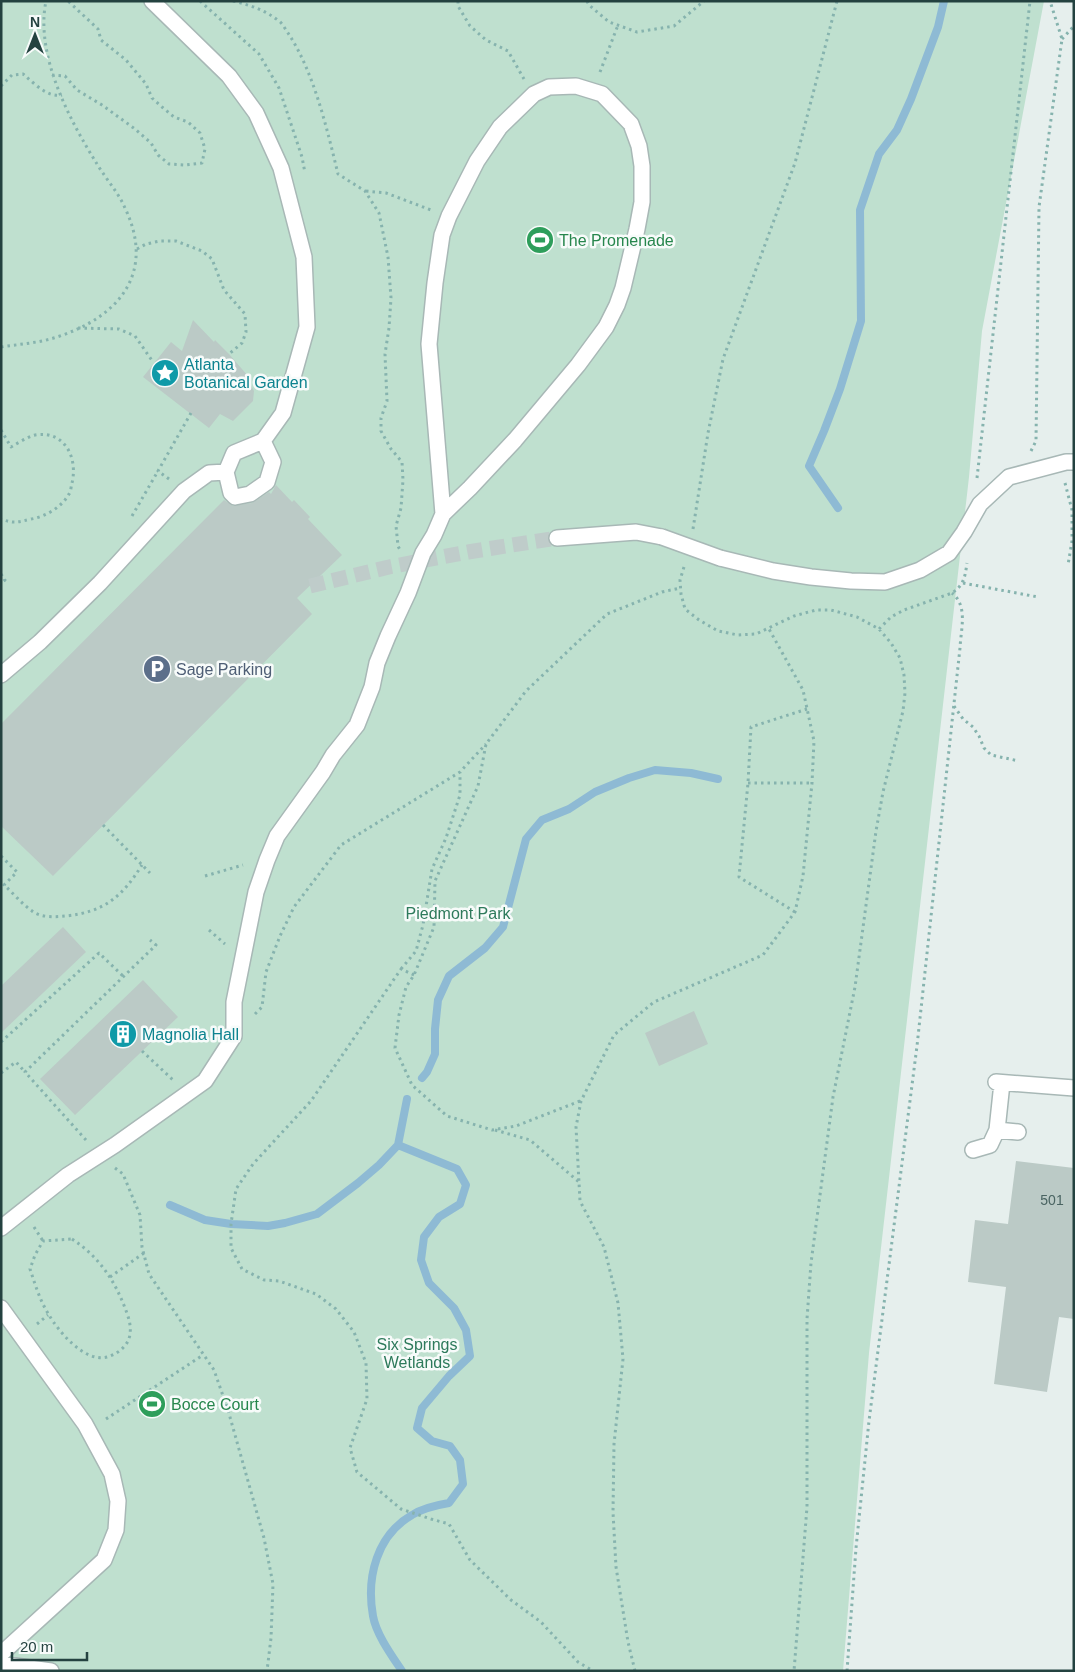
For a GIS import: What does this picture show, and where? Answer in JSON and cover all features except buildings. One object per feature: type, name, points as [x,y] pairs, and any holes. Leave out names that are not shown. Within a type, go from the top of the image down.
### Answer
[{"type":"street","points":[[152,1],[229,76],[256,113],[282,168],[304,257],[307,327],[283,413],[263,441],[234,453],[226,472],[235,497],[250,494],[267,482],[273,462],[263,441]]},
{"type":"street","points":[[1,1228],[68,1174],[99,1155],[204,1081],[234,1036],[234,1002],[256,892],[277,836],[318,780],[333,755],[357,725],[372,687],[377,663],[384,645],[408,593],[423,553],[434,535],[443,514],[515,440],[578,365],[606,327],[623,288],[642,202],[642,166],[639,146],[631,124],[602,94],[576,86],[549,87],[534,94],[500,127],[476,161],[449,216],[442,235],[434,283],[429,344],[443,514]]},
{"type":"street","points":[[556,538],[636,532],[662,537],[720,558],[773,571],[811,578],[885,582],[920,570],[949,553],[980,504],[1009,477],[1066,462],[1074,462]]},
{"type":"street","points":[[1,675],[40,642],[100,583],[184,491],[209,473],[226,472]]},
{"type":"street","points":[[973,1150],[990,1145],[997,1130],[999,1083],[1074,1088]]},
{"type":"street","points":[[997,1130],[1018,1132]]},
{"type":"street","points":[[1,1308],[88,1430],[112,1474],[118,1501],[116,1530],[104,1560],[1,1654]]},
{"type":"street","points":[[1,1664],[50,1671]]},
{"type":"path","points":[[1,347],[57,337],[96,319],[114,304],[127,289],[134,271],[137,249],[133,228],[125,207],[85,142],[52,75],[45,48],[43,30],[46,1]]},
{"type":"path","points":[[52,75],[65,76],[77,90],[102,105],[135,129],[151,142],[158,156],[168,164],[202,163],[205,149],[200,133],[188,122],[174,117],[152,98],[146,84],[126,60],[101,40],[98,29],[68,1]]},
{"type":"path","points":[[233,1],[257,7],[280,22],[298,48],[326,127],[338,174],[365,191],[379,213],[388,257],[391,298],[390,328],[385,354],[387,401],[381,418],[381,431],[391,449],[402,462],[401,508],[396,526],[398,546],[404,558],[419,563]]},
{"type":"path","points":[[458,1],[458,6],[470,26],[486,40],[508,51],[534,94]]},
{"type":"path","points":[[587,1],[589,5],[609,22],[637,32],[674,26],[704,1]]},
{"type":"path","points":[[692,536],[708,433],[723,359],[795,164],[837,1]]},
{"type":"path","points":[[978,475],[1030,1]]},
{"type":"path","points":[[1026,473],[1029,454],[1036,441],[1039,207],[1062,39],[1050,1]]},
{"type":"path","points":[[598,78],[618,25]]},
{"type":"path","points":[[1062,39],[1074,26]]},
{"type":"path","points":[[1,86],[12,75],[24,74],[44,91],[55,96],[62,95]]},
{"type":"path","points":[[365,191],[386,193],[449,216]]},
{"type":"path","points":[[137,249],[146,244],[160,241],[176,241],[202,251],[212,259],[224,290],[245,314],[246,332],[242,343],[229,354]]},
{"type":"path","points":[[78,328],[119,329],[135,336],[153,362]]},
{"type":"path","points":[[184,491],[158,471],[190,413]]},
{"type":"path","points":[[1,430],[11,447],[35,435],[52,436],[67,446],[74,459],[74,475],[70,494],[55,510],[36,518],[12,523],[1,519]]},
{"type":"path","points":[[1044,468],[1065,482],[1072,510],[1072,541],[1068,565]]},
{"type":"path","points":[[685,564],[680,580],[685,609],[718,631],[738,635],[756,634],[794,616],[816,610],[831,610],[857,617],[879,629],[891,643],[900,658],[904,676],[903,712],[883,792],[876,831],[855,987],[833,1097],[811,1263],[807,1319],[807,1507],[794,1671]]},
{"type":"path","points":[[879,629],[891,617],[904,610],[952,593],[963,583],[967,567]]},
{"type":"path","points":[[1,574],[5,580],[1,583]]},
{"type":"path","points":[[963,583],[1038,597]]},
{"type":"path","points":[[234,1036],[262,1007],[266,972],[280,936],[294,907],[340,845],[460,772],[486,744],[526,690],[606,614],[662,592],[680,588]]},
{"type":"path","points":[[847,1671],[856,1548],[869,1421],[917,1046],[953,705],[962,612],[960,599],[952,593]]},
{"type":"path","points":[[635,1671],[628,1642],[616,1567],[613,1512],[614,1444],[623,1359],[618,1303],[604,1246],[580,1201],[576,1127],[581,1101],[614,1035],[654,1002],[764,955],[795,912],[803,876],[814,741],[803,690],[769,629]]},
{"type":"path","points":[[953,705],[963,719],[973,726],[984,748],[991,755],[1019,761]]},
{"type":"path","points":[[795,912],[739,877],[751,727],[807,708]]},
{"type":"path","points":[[486,744],[478,786],[435,881],[434,927],[414,975],[406,986],[399,1015],[395,1048],[412,1085],[447,1116],[530,1140],[579,1182]]},
{"type":"path","points":[[460,772],[460,795],[446,838],[432,869],[423,925],[416,950],[311,1101],[254,1164],[236,1189],[231,1224],[232,1248],[242,1269],[264,1280],[279,1281],[316,1294],[336,1309],[354,1332],[366,1363],[368,1399],[350,1448],[357,1472],[401,1509],[431,1520],[449,1524],[470,1560],[512,1600],[541,1622],[578,1662],[593,1671]]},
{"type":"path","points":[[748,783],[812,784]]},
{"type":"path","points":[[103,825],[150,873]]},
{"type":"path","points":[[1,856],[17,872],[4,885],[33,912],[51,918],[88,912],[101,907],[125,890],[142,865]]},
{"type":"path","points":[[209,930],[222,943]]},
{"type":"path","points":[[25,1072],[156,945],[150,940]]},
{"type":"path","points":[[1,1042],[99,953],[124,976]]},
{"type":"path","points":[[401,969],[414,975]]},
{"type":"path","points":[[142,1051],[187,1093]]},
{"type":"path","points":[[1,1073],[16,1062],[99,1155],[123,1174],[140,1215],[144,1253],[149,1274],[214,1370],[228,1410],[264,1538],[273,1584],[271,1638],[266,1671]]},
{"type":"path","points":[[492,1130],[516,1126],[581,1101]]},
{"type":"path","points":[[72,1239],[84,1247],[104,1267],[110,1277],[118,1288],[128,1316],[130,1334],[128,1341],[120,1351],[110,1357],[100,1359],[80,1350],[61,1332],[48,1315],[30,1269],[35,1255],[43,1242],[72,1239]]},
{"type":"path","points":[[110,1277],[144,1253]]},
{"type":"path","points":[[88,1430],[203,1354]]},
{"type":"green space","name":"Piedmont Park","points":[[1,1],[1044,1],[982,331],[969,477],[869,1353],[843,1671],[1,1671]]},
{"type":"waterway","points":[[838,508],[809,466],[840,389],[861,321],[860,210],[879,154],[897,130],[911,99],[938,27],[944,1]]},
{"type":"waterway","points":[[422,1078],[427,1072],[435,1054],[438,1000],[449,976],[485,948],[503,927],[526,839],[542,820],[569,809],[595,792],[655,770],[691,773],[718,779]]},
{"type":"waterway","points":[[170,1205],[205,1220],[231,1224],[268,1226],[317,1214],[358,1183],[398,1145],[407,1099]]},
{"type":"waterway","points":[[398,1145],[457,1169],[466,1185],[460,1204],[439,1217],[424,1237],[421,1260],[429,1283],[454,1308],[466,1330],[470,1356],[449,1376],[422,1408],[417,1428],[432,1441],[450,1446],[460,1460],[463,1484],[449,1503],[421,1510],[400,1523],[382,1545],[373,1572],[371,1601],[377,1630],[402,1671]]},
{"type":"tunnel","points":[[310,586],[389,567],[557,538]]},
{"type":"place","name":"The Promenade","points":[[540,240]]},
{"type":"place","name":"Atlanta Botanical Garden","points":[[165,373]]},
{"type":"place","name":"Sage Parking","points":[[157,669]]},
{"type":"place","name":"Magnolia Hall","points":[[123,1034]]},
{"type":"place","name":"Bocce Court","points":[[152,1404]]},
{"type":"park label","name":"Six Springs Wetlands","points":[[417,1353]]}]
